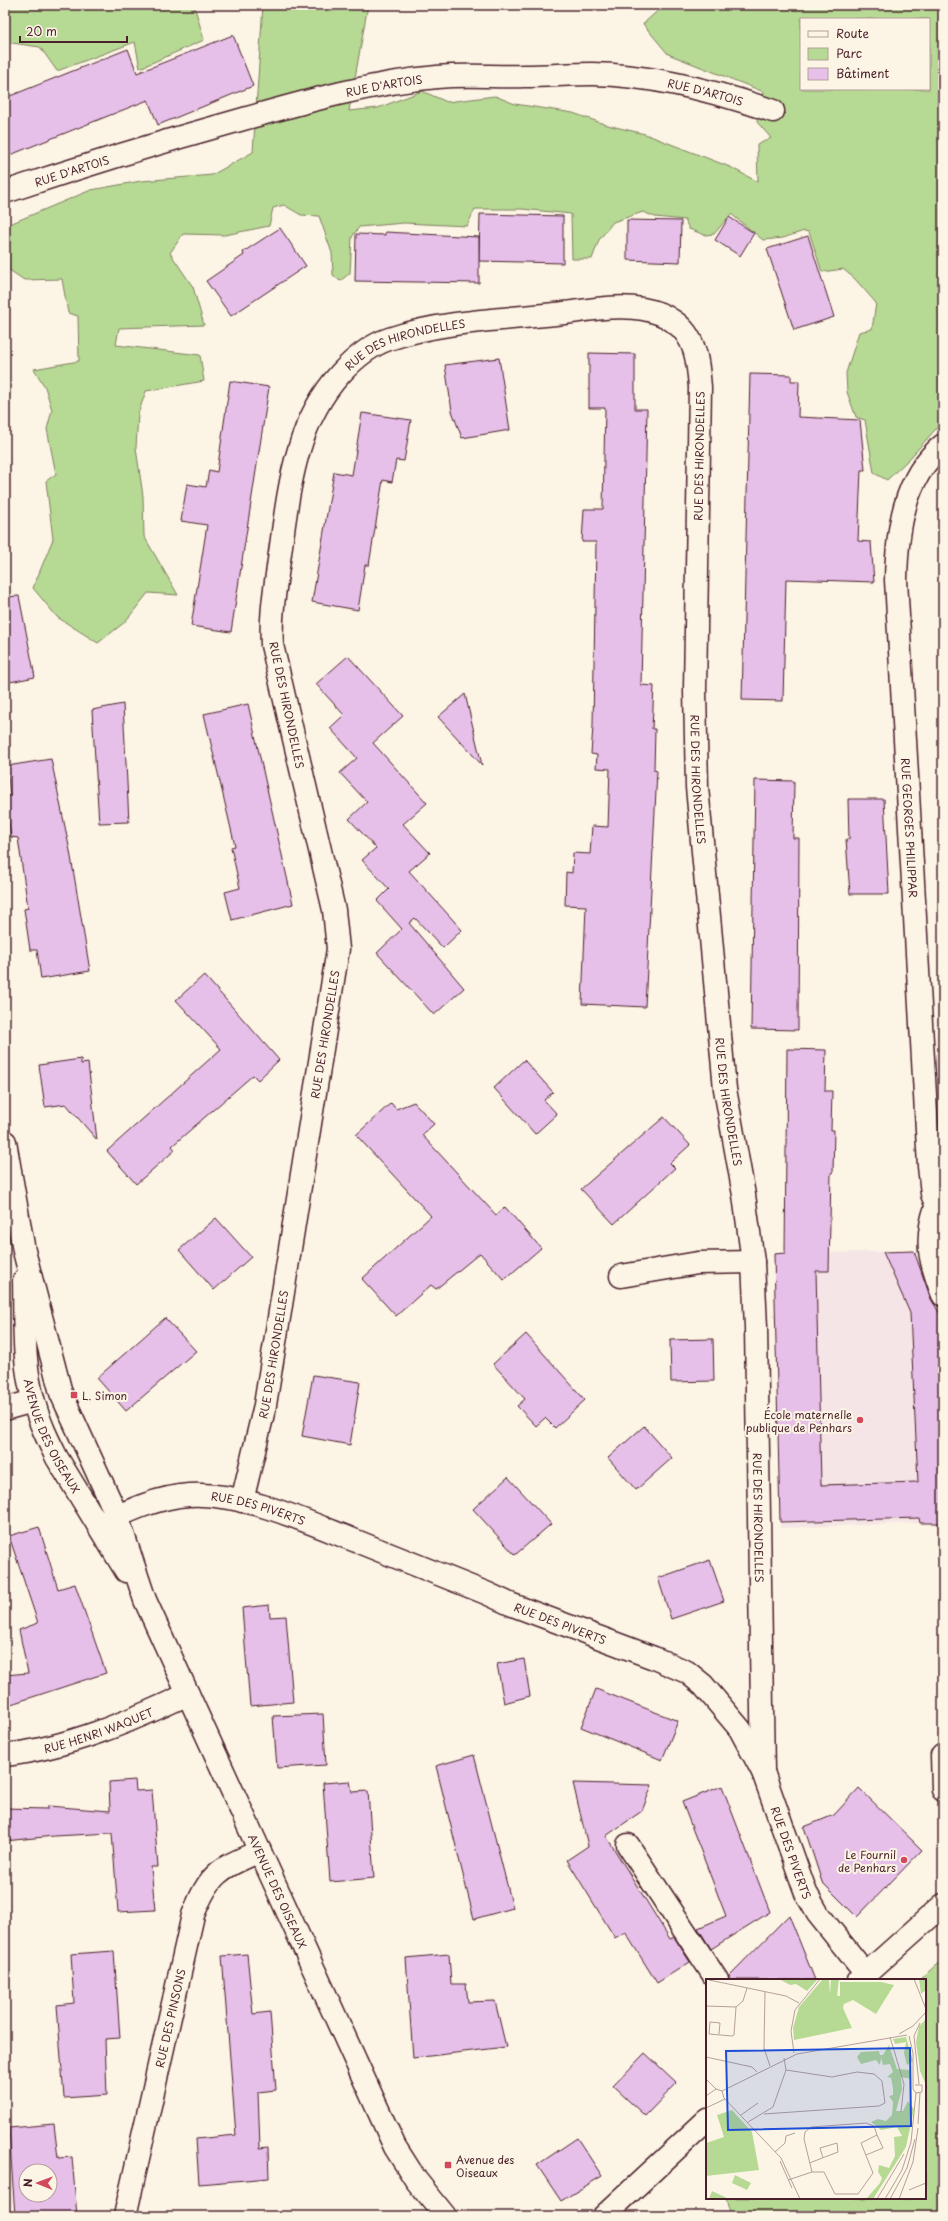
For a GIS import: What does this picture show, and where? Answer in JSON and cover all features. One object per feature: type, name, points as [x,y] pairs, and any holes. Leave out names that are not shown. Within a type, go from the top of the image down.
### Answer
[{"type":"street","name":"RUE D'ARTOIS","points":[[5,192],[110,158],[308,101],[359,89],[436,77],[593,74],[654,80],[687,85],[773,111]]},
{"type":"street","name":"RUE DES HIRONDELLES","points":[[242,1501],[265,1405],[338,949],[334,910],[272,645],[272,608],[291,483],[295,460],[306,428],[325,394],[341,373],[373,346],[388,339],[426,328],[622,307],[644,309],[658,313],[674,321],[684,329],[692,342],[698,361],[700,387],[695,697],[697,787],[725,1089],[744,1195],[753,1262],[756,1327],[763,1772]]},
{"type":"street","name":"RUE GEORGES PHILIPPAR","points":[[940,1214],[932,1194],[929,1166],[896,580],[897,544],[908,496],[915,479],[943,445]]},
{"type":"street","name":"AVENUE DES OISEAUX","points":[[5,1142],[24,1251],[61,1393],[117,1516],[145,1600],[395,2147],[416,2180],[445,2216]]},
{"type":"street","points":[[940,1214],[928,1238],[930,1255],[943,1294]]},
{"type":"street","name":"AVENUE DES OISEAUX","points":[[24,1251],[25,1344],[33,1401],[54,1452],[97,1526],[145,1600]]},
{"type":"street","points":[[621,1276],[698,1263],[753,1262]]},
{"type":"street","points":[[5,1409],[33,1401]]},
{"type":"street","name":"RUE DES PIVERTS","points":[[97,1526],[117,1516],[156,1501],[188,1495],[211,1496],[242,1501],[302,1520],[479,1590],[510,1604],[687,1672],[703,1685],[729,1714],[740,1729],[763,1772],[806,1893],[818,1914],[862,1977]]},
{"type":"street","name":"RUE HENRI WAQUET","points":[[5,1755],[46,1748],[75,1739],[151,1712],[188,1694]]},
{"type":"street","points":[[942,1755],[943,1790]]},
{"type":"street","points":[[628,1844],[716,1979]]},
{"type":"street","name":"RUE DES PINSONS","points":[[125,2216],[193,1914],[206,1886],[216,1873],[260,1851]]},
{"type":"street","points":[[862,1977],[943,1905]]},
{"type":"street","points":[[604,2216],[706,2121]]},
{"type":"shaded area","name":"École maternelle publique de Penhars","points":[[914,1251],[943,1319],[943,1522],[780,1528],[774,1254]]},
{"type":"green space","points":[[5,5],[194,5],[204,40],[140,68],[135,42],[57,71],[40,47],[5,42]]},
{"type":"green space","points":[[263,5],[368,5],[349,111],[378,108],[422,91],[447,102],[495,96],[515,104],[573,113],[607,125],[645,134],[730,167],[758,182],[757,145],[771,138],[757,122],[764,92],[668,54],[643,24],[664,5],[943,5],[943,421],[910,458],[887,480],[874,473],[865,420],[856,417],[847,392],[846,373],[859,332],[872,329],[876,303],[855,279],[843,269],[822,272],[809,232],[804,231],[783,238],[763,240],[731,214],[714,234],[705,235],[689,229],[685,220],[655,217],[643,212],[613,222],[599,240],[592,259],[572,259],[571,214],[522,209],[475,209],[467,226],[404,223],[359,227],[352,237],[350,273],[340,281],[333,275],[332,253],[319,216],[301,215],[284,205],[273,208],[269,226],[225,235],[183,234],[170,253],[193,287],[204,325],[119,328],[116,345],[200,355],[204,381],[146,391],[138,414],[136,448],[143,496],[144,536],[178,595],[148,593],[125,622],[98,643],[57,617],[33,588],[53,539],[46,481],[56,474],[47,429],[52,410],[45,387],[34,369],[79,361],[78,316],[68,313],[62,279],[24,280],[5,267],[5,226],[91,190],[141,181],[212,175],[253,152]]},
{"type":"green space","points":[[943,1959],[943,2216],[731,2216],[726,2199],[926,2199],[926,1979],[920,1979]]},
{"type":"building","points":[[233,35],[253,86],[158,125],[148,100],[5,157],[5,98],[128,49],[137,73]]},
{"type":"building","points":[[480,214],[563,216],[563,263],[479,261]]},
{"type":"building","points":[[729,217],[754,233],[740,256],[715,240]]},
{"type":"building","points":[[627,220],[681,221],[680,262],[627,260]]},
{"type":"building","points":[[280,228],[306,266],[231,316],[206,281],[244,255],[243,252]]},
{"type":"building","points":[[385,232],[479,237],[479,283],[355,281],[356,234],[385,235]]},
{"type":"building","points":[[808,236],[834,317],[794,330],[767,249]]},
{"type":"building","points":[[589,353],[635,354],[635,409],[647,409],[641,685],[654,686],[652,729],[655,729],[654,770],[657,771],[645,1007],[582,1004],[586,906],[565,905],[566,872],[572,873],[573,853],[590,854],[592,826],[608,827],[610,769],[596,768],[597,755],[591,754],[593,726],[596,542],[582,542],[584,509],[603,509],[605,408],[589,408]]},
{"type":"building","points":[[499,358],[510,430],[462,438],[452,411],[445,365]]},
{"type":"building","points":[[750,374],[791,375],[791,381],[799,381],[798,417],[860,420],[865,470],[861,470],[858,541],[871,542],[874,582],[786,579],[783,701],[742,700]]},
{"type":"building","points":[[230,381],[269,387],[231,632],[191,626],[207,525],[181,521],[187,484],[206,487],[209,470],[217,472]]},
{"type":"building","points":[[362,413],[411,420],[404,461],[396,460],[392,482],[383,480],[369,565],[365,565],[358,610],[312,602],[334,472],[352,475]]},
{"type":"building","points":[[19,596],[35,677],[5,683],[5,597]]},
{"type":"building","points":[[348,656],[403,716],[373,743],[427,803],[403,824],[430,853],[409,871],[462,930],[443,948],[415,918],[409,923],[464,988],[434,1015],[377,953],[402,929],[377,901],[389,889],[362,860],[376,848],[349,819],[367,802],[340,773],[357,758],[330,728],[344,715],[316,684]]},
{"type":"building","points":[[465,694],[482,765],[438,717]]},
{"type":"building","points":[[123,704],[129,822],[99,823],[92,710]]},
{"type":"building","points":[[248,704],[293,904],[232,920],[225,892],[240,888],[231,847],[235,846],[204,714]]},
{"type":"building","points":[[51,759],[70,851],[90,971],[41,979],[37,950],[30,950],[24,909],[28,908],[18,838],[11,837],[5,796],[10,796],[7,766]]},
{"type":"building","points":[[755,780],[794,781],[793,838],[799,838],[798,1030],[751,1029]]},
{"type":"building","points":[[848,799],[884,799],[889,894],[850,894],[846,839],[849,839]]},
{"type":"building","points":[[204,975],[279,1060],[258,1080],[253,1075],[172,1146],[175,1150],[136,1184],[107,1151],[221,1049],[176,1000]]},
{"type":"building","points":[[787,1049],[826,1050],[825,1091],[832,1091],[831,1130],[834,1130],[833,1172],[831,1173],[829,1271],[816,1271],[821,1485],[918,1482],[910,1313],[883,1252],[914,1251],[931,1299],[943,1319],[943,1523],[920,1523],[919,1518],[780,1522],[774,1254],[785,1253]]},
{"type":"building","points":[[81,1059],[81,1064],[88,1063],[97,1140],[66,1104],[45,1107],[39,1065]]},
{"type":"building","points":[[524,1060],[553,1092],[544,1100],[557,1114],[535,1134],[494,1088]]},
{"type":"building","points":[[414,1102],[434,1124],[422,1135],[496,1215],[505,1207],[541,1248],[504,1280],[480,1253],[436,1289],[431,1285],[396,1316],[362,1279],[431,1216],[356,1135],[391,1103],[396,1109]]},
{"type":"building","points":[[664,1117],[690,1145],[670,1163],[675,1168],[614,1224],[581,1189]]},
{"type":"building","points":[[216,1218],[251,1257],[214,1290],[179,1250]]},
{"type":"building","points":[[165,1318],[196,1351],[126,1411],[97,1378]]},
{"type":"building","points":[[526,1334],[585,1400],[555,1428],[545,1418],[536,1426],[517,1406],[525,1399],[493,1364]]},
{"type":"building","points":[[713,1339],[714,1381],[671,1382],[670,1340]]},
{"type":"building","points":[[313,1375],[360,1382],[350,1445],[302,1436]]},
{"type":"building","points":[[644,1426],[672,1458],[636,1490],[608,1458]]},
{"type":"building","points":[[508,1477],[551,1524],[515,1555],[473,1509]]},
{"type":"building","points":[[39,1527],[58,1589],[75,1584],[106,1673],[5,1706],[5,1675],[28,1673],[19,1630],[38,1623],[9,1536]]},
{"type":"building","points":[[710,1560],[724,1601],[671,1619],[658,1578]]},
{"type":"building","points":[[269,1605],[270,1617],[286,1616],[293,1702],[250,1706],[242,1608]]},
{"type":"building","points":[[524,1659],[530,1696],[504,1703],[497,1664]]},
{"type":"building","points":[[596,1689],[678,1721],[662,1760],[581,1727]]},
{"type":"building","points":[[323,1714],[326,1765],[277,1768],[273,1716]]},
{"type":"building","points":[[474,1755],[513,1908],[474,1919],[436,1766]]},
{"type":"building","points":[[135,1780],[136,1791],[152,1790],[158,1867],[151,1867],[155,1910],[118,1912],[112,1833],[54,1836],[5,1841],[5,1808],[48,1809],[48,1806],[110,1811],[109,1782]]},
{"type":"building","points":[[350,1781],[352,1792],[368,1791],[374,1878],[330,1882],[323,1783]]},
{"type":"building","points":[[573,1783],[652,1785],[642,1811],[606,1836],[670,1939],[674,1937],[690,1962],[657,1983],[625,1932],[615,1938],[567,1860],[588,1846]]},
{"type":"building","points":[[722,1786],[770,1912],[711,1949],[698,1928],[726,1916],[682,1802]]},
{"type":"building","points":[[859,1788],[922,1850],[857,1917],[822,1882],[804,1827],[834,1815]]},
{"type":"building","points":[[789,1915],[815,1979],[729,1979],[729,1976]]},
{"type":"building","points":[[114,1951],[120,2038],[105,2039],[107,2095],[64,2098],[57,2005],[74,2003],[71,1954]]},
{"type":"building","points":[[247,1954],[253,2014],[270,2012],[276,2090],[258,2092],[260,2148],[268,2147],[269,2178],[199,2184],[196,2139],[236,2135],[222,1956]]},
{"type":"building","points":[[449,1954],[451,1984],[466,1984],[468,2002],[495,2001],[506,2047],[413,2058],[406,1958]]},
{"type":"building","points":[[645,2053],[677,2083],[645,2116],[613,2086]]},
{"type":"building","points":[[54,2124],[58,2158],[72,2157],[77,2216],[15,2216],[9,2128]]},
{"type":"building","points":[[577,2138],[602,2176],[561,2201],[537,2165]]},
{"type":"place","name":"L. Simon","points":[[74,1395]]},
{"type":"place","name":"École maternelle publique de Penhars","points":[[860,1420]]},
{"type":"place","name":"Le Fournil de Penhars","points":[[904,1860]]},
{"type":"place","name":"Avenue des Oiseaux","points":[[448,2165]]}]
